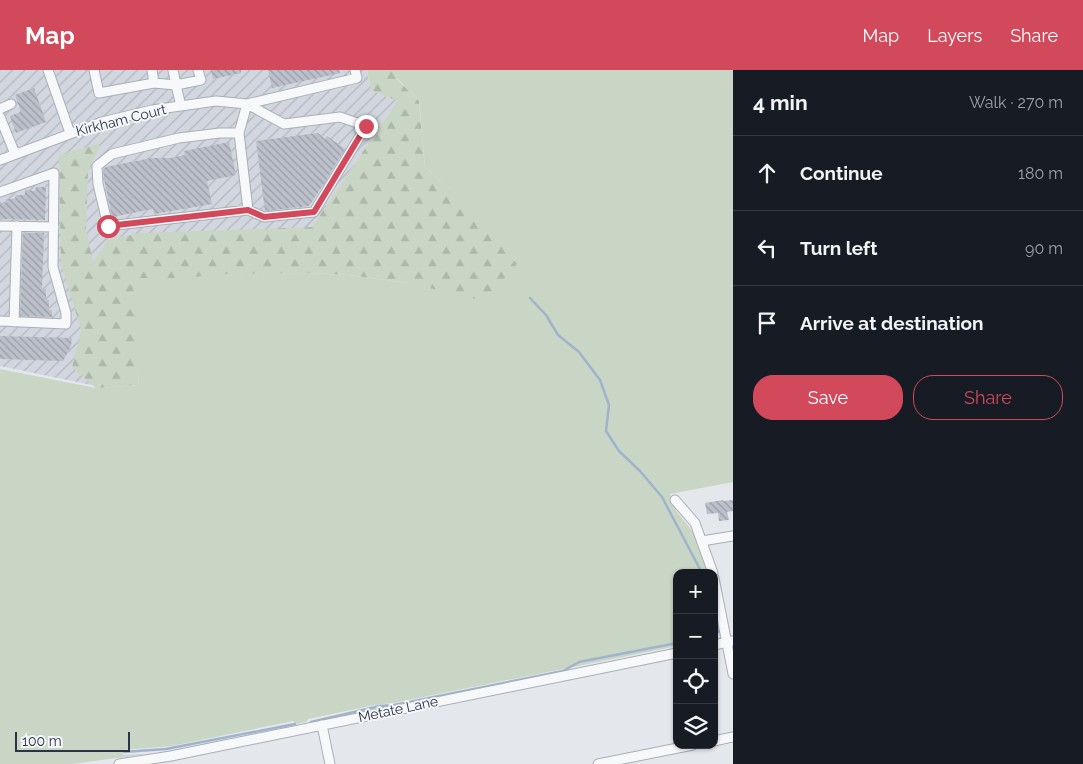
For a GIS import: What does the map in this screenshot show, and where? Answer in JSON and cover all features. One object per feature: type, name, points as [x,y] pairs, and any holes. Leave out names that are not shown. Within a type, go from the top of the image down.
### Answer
[{"type":"street","points":[[48,70],[70,133]]},
{"type":"street","points":[[94,70],[99,93],[154,83],[176,84],[201,80],[198,70]]},
{"type":"street","points":[[152,70],[154,83]]},
{"type":"street","points":[[173,70],[181,106]]},
{"type":"street","points":[[247,104],[357,78],[355,70]]},
{"type":"street","name":"Kirkham Court","points":[[0,160],[70,133],[152,110],[216,101],[247,104]]},
{"type":"street","points":[[0,108],[11,104]]},
{"type":"street","points":[[247,104],[239,132],[248,210]]},
{"type":"street","points":[[239,132],[179,138],[112,154],[97,166],[98,184],[108,226],[248,210],[264,217],[314,212],[366,126],[340,117],[284,124],[247,104]]},
{"type":"street","points":[[0,117],[15,154]]},
{"type":"street","points":[[0,192],[54,173],[53,267],[66,313],[66,324],[0,321]]},
{"type":"street","points":[[0,226],[54,227]]},
{"type":"street","points":[[14,322],[17,226]]},
{"type":"street","points":[[675,500],[695,523],[712,569]]},
{"type":"street","points":[[702,541],[733,536]]},
{"type":"street","points":[[718,594],[730,642],[733,674]]},
{"type":"street","name":"Metate Lane","points":[[119,764],[172,760],[322,725],[673,654]]},
{"type":"street","points":[[322,725],[330,764]]},
{"type":"street","points":[[718,740],[733,737]]},
{"type":"street","points":[[598,764],[673,749]]},
{"type":"shaded area","points":[[0,70],[367,70],[371,90],[397,101],[282,272],[96,386],[0,366]]},
{"type":"green space","points":[[367,70],[397,70],[397,79],[419,101],[425,167],[451,190],[517,264],[484,301],[408,283],[348,275],[307,273],[220,274],[187,278],[133,278],[139,385],[96,388],[72,368],[81,329],[61,264],[59,155],[101,143],[88,172],[86,229],[93,262],[109,239],[141,233],[312,227],[397,101],[371,90]]},
{"type":"green space","points":[[397,70],[733,70],[733,482],[670,494],[676,511],[692,531],[697,541],[707,569],[673,569],[673,647],[375,705],[308,719],[306,722],[295,724],[293,721],[172,746],[122,750],[123,755],[146,754],[72,764],[0,764],[0,369],[96,388],[139,385],[132,278],[187,278],[220,274],[307,273],[348,275],[408,283],[451,190],[425,167],[419,101],[397,78]]},
{"type":"building","points":[[211,70],[241,70],[241,73],[213,79]]},
{"type":"building","points":[[268,70],[339,70],[340,73],[272,88]]},
{"type":"building","points":[[34,88],[46,122],[16,133],[10,116],[21,112],[15,95]]},
{"type":"building","points":[[318,133],[325,139],[327,136],[345,149],[309,206],[265,211],[256,141]]},
{"type":"building","points":[[229,142],[236,175],[207,181],[212,204],[154,214],[153,209],[112,217],[104,179],[103,169],[106,167],[151,158],[171,158],[185,155],[184,151]]},
{"type":"building","points":[[36,187],[46,187],[45,220],[0,219],[0,202],[6,203],[6,199],[15,199],[16,195],[25,195],[25,190],[35,191]]},
{"type":"building","points":[[23,233],[44,233],[42,289],[46,289],[46,300],[49,300],[49,310],[52,310],[52,317],[20,316]]},
{"type":"building","points":[[0,336],[72,338],[71,346],[63,361],[0,359]]},
{"type":"building","points":[[733,500],[733,511],[727,512],[729,520],[719,521],[718,513],[707,514],[705,503]]},
{"type":"waterway","points":[[530,298],[546,315],[558,335],[579,352],[600,380],[609,405],[606,431],[619,451],[640,471],[662,497],[700,569]]},
{"type":"waterway","points":[[311,722],[380,706],[394,705],[563,671],[579,662],[673,644]]},
{"type":"waterway","points":[[124,752],[166,749],[295,724]]},
{"type":"route","points":[[108,226],[248,210],[264,217],[314,212],[366,126]]}]
